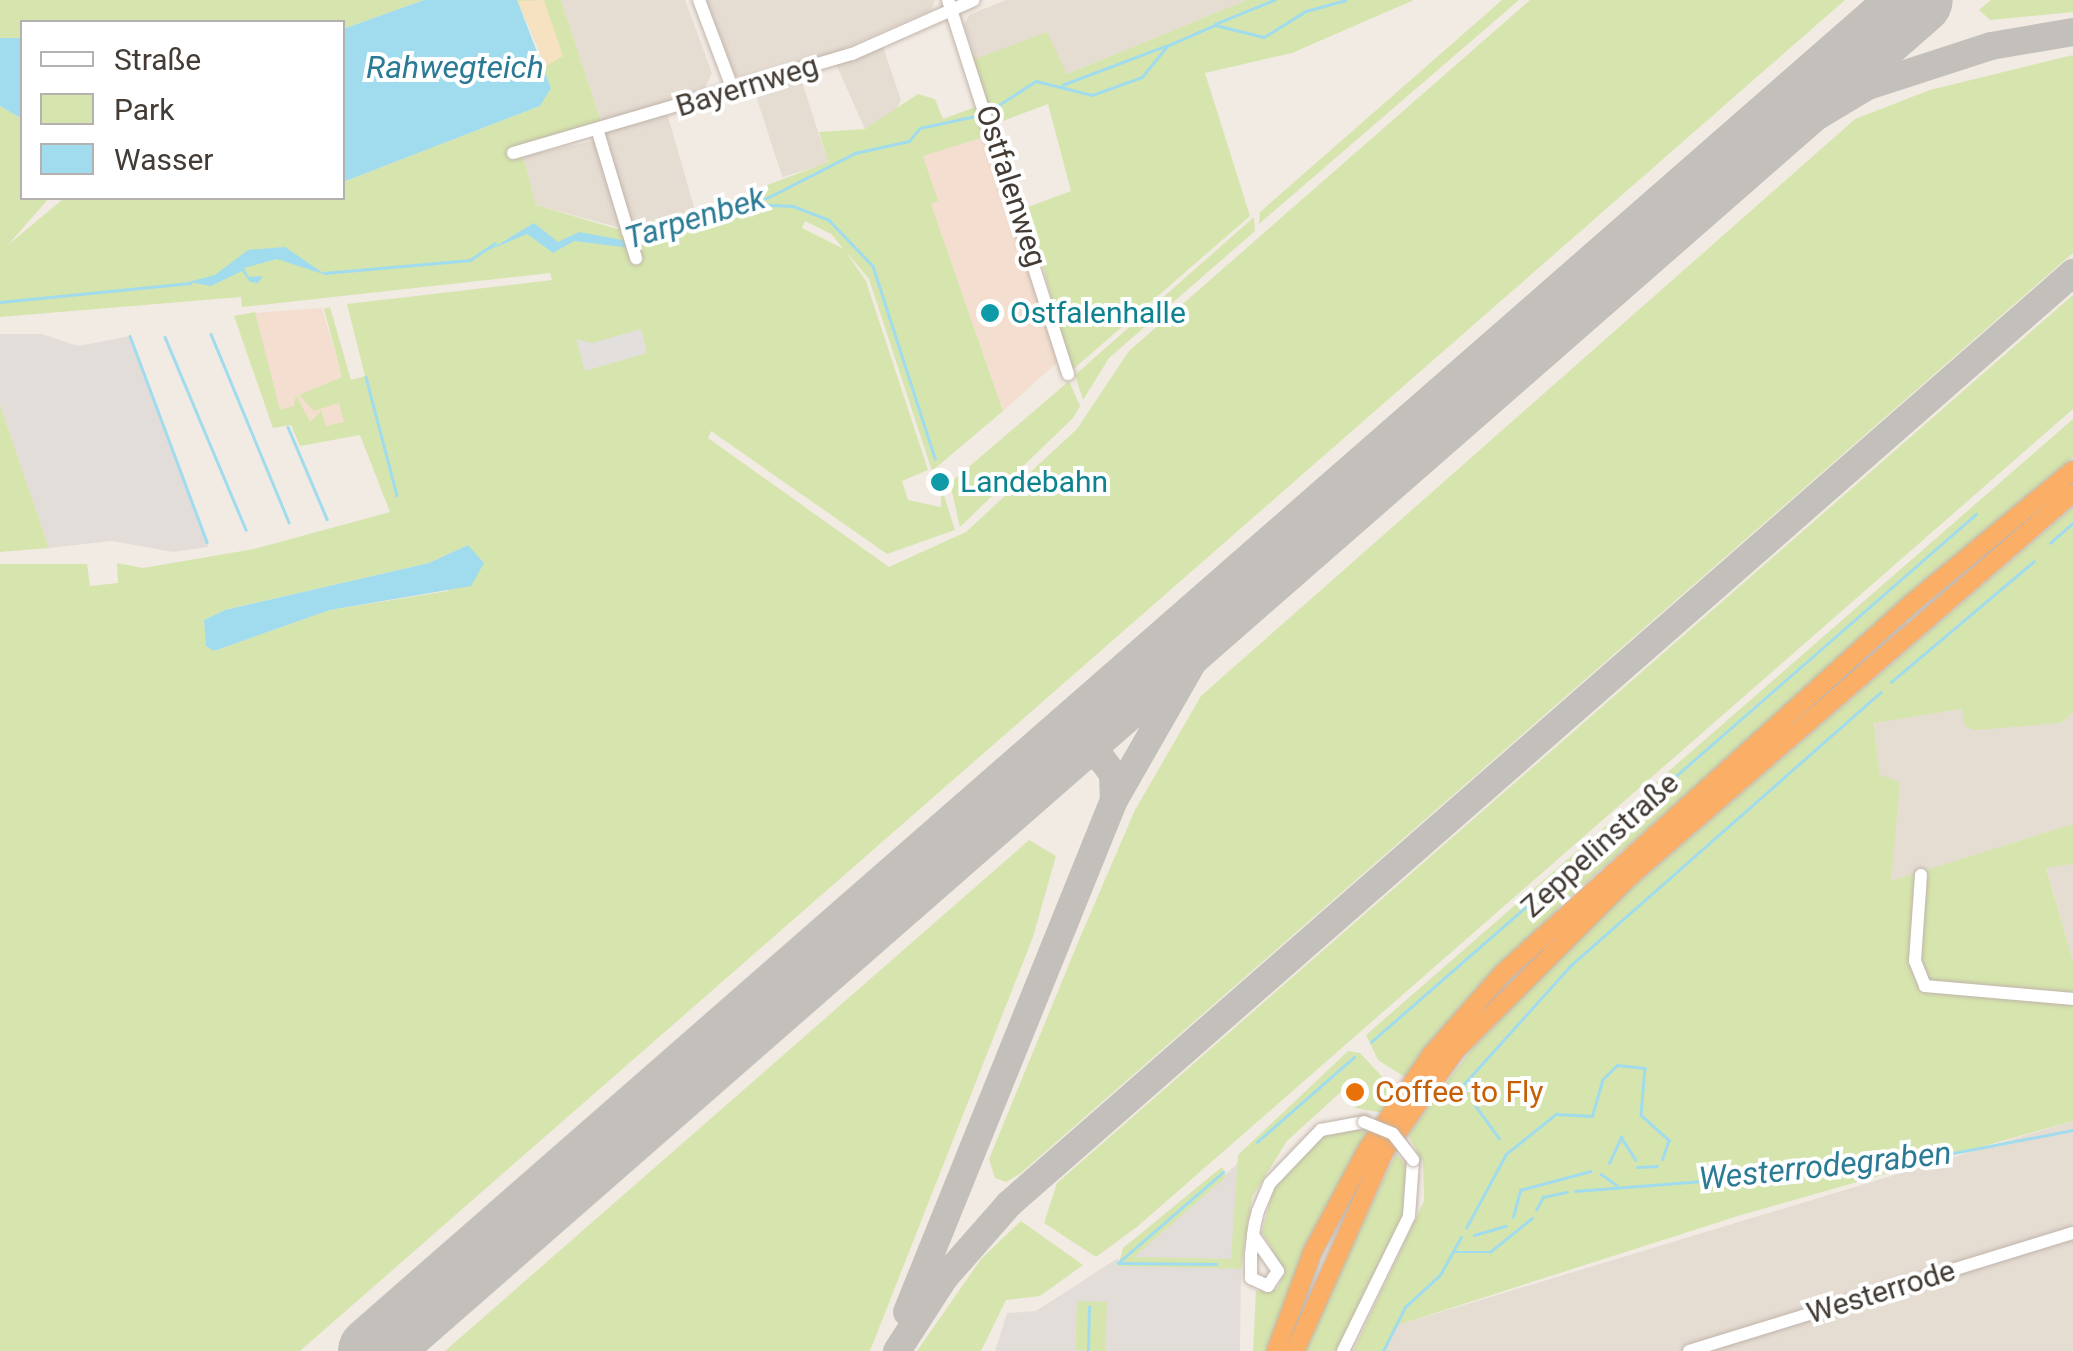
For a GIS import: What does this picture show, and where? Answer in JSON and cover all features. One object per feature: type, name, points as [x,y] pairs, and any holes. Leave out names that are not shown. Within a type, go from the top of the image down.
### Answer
[{"type":"highway","name":"Zeppelinstraße","points":[[1276,1351],[1312,1251],[1367,1150],[1431,1055],[1504,972],[1896,617],[2073,470]]},
{"type":"highway","name":"Zeppelinstraße","points":[[1295,1351],[1366,1184],[1455,1051],[1628,878],[2073,493]]},
{"type":"street","points":[[699,0],[734,90]]},
{"type":"street","name":"Bayernweg","points":[[513,153],[598,132],[852,54],[949,4],[974,0]]},
{"type":"street","name":"Ostfalenweg","points":[[949,4],[990,119],[1068,374]]},
{"type":"street","points":[[598,132],[633,249]]},
{"type":"street","points":[[1921,874],[1916,961],[1925,986],[2073,999]]},
{"type":"street","points":[[1253,1235],[1264,1195],[1290,1155],[1321,1130],[1364,1122],[1393,1134],[1413,1160],[1409,1216],[1343,1351]]},
{"type":"street","name":"Westerrode","points":[[1689,1351],[2073,1233]]},
{"type":"shaded area","points":[[561,0],[685,0],[712,73],[703,92],[601,121]]},
{"type":"shaded area","points":[[706,0],[935,0],[931,10],[827,56],[749,78],[735,76]]},
{"type":"shaded area","points":[[1006,0],[1247,0],[1067,74],[976,59],[964,25],[969,15]]},
{"type":"shaded area","points":[[883,47],[901,100],[891,119],[865,129],[835,62]]},
{"type":"shaded area","points":[[799,73],[828,162],[782,177],[753,88]]},
{"type":"shaded area","points":[[667,113],[695,212],[631,230],[603,131]]},
{"type":"shaded area","points":[[987,136],[1042,305],[1033,320],[1047,322],[1060,360],[1003,411],[931,204],[937,201],[923,155]]},
{"type":"shaded area","points":[[598,140],[624,229],[536,205],[523,156]]},
{"type":"shaded area","points":[[322,308],[355,420],[308,436],[300,416],[277,418],[253,313]]},
{"type":"shaded area","points":[[641,329],[647,353],[585,371],[576,339],[592,343]]},
{"type":"shaded area","points":[[0,334],[42,334],[78,346],[130,336],[208,547],[173,552],[112,541],[49,548],[0,405]]},
{"type":"shaded area","points":[[1963,709],[2018,724],[2061,723],[2073,712],[2073,824],[1890,882],[1900,782],[1880,776],[1874,722]]},
{"type":"shaded area","points":[[2073,864],[2073,961],[2046,867]]},
{"type":"shaded area","points":[[2073,1121],[2073,1351],[1386,1351],[1398,1325]]},
{"type":"shaded area","points":[[1238,1163],[1231,1269],[1241,1269],[1240,1351],[995,1351],[1007,1313],[1036,1311],[1118,1258],[1118,1265],[1132,1258]]},
{"type":"green space","points":[[0,0],[424,0],[345,28],[345,20],[20,20],[20,38],[0,38]]},
{"type":"green space","points":[[517,0],[561,0],[601,121],[509,149],[523,156],[536,205],[617,229],[696,212],[828,162],[819,132],[865,129],[918,94],[935,99],[943,119],[975,107],[987,136],[923,156],[938,201],[931,204],[1003,411],[932,471],[869,279],[845,251],[866,281],[928,470],[902,481],[908,500],[941,507],[941,486],[955,530],[887,554],[711,431],[708,438],[889,567],[966,532],[1077,429],[1129,351],[1530,0],[1845,0],[300,1351],[0,1351],[0,564],[87,564],[90,586],[118,583],[117,563],[143,568],[254,549],[390,512],[360,435],[300,446],[291,425],[273,428],[234,316],[255,312],[280,410],[294,406],[296,395],[310,422],[321,411],[326,426],[344,422],[339,403],[314,411],[299,395],[342,377],[324,309],[330,307],[351,380],[365,376],[347,304],[552,280],[550,273],[242,307],[241,297],[0,317],[0,106],[20,118],[20,200],[47,200],[8,245],[62,200],[345,200],[345,181],[540,106],[546,66]],"holes":[[[805,221],[831,234],[843,249],[802,228]],[[468,545],[448,591],[330,610],[214,651],[204,620],[225,610],[429,563]]]},
{"type":"green space","points":[[1247,0],[1414,0],[1292,53],[1205,73],[1250,216],[1070,372],[1028,207],[1071,191],[1048,104],[995,124],[960,26],[976,59],[1047,32],[1067,74]]},
{"type":"green space","points":[[1502,0],[1519,0],[1259,224],[1260,212]]},
{"type":"green space","points":[[1991,0],[2073,0],[2073,12],[1990,20],[1979,10]]},
{"type":"green space","points":[[2073,55],[2073,253],[1021,1173],[1006,1182],[995,1178],[989,1159],[1079,940],[1135,810],[1201,696],[1855,119],[1930,90]]},
{"type":"green space","points":[[1254,217],[1255,231],[1109,358],[1083,400],[1075,375]]},
{"type":"green space","points":[[2073,295],[2073,409],[1138,1226],[1096,1257],[1044,1223],[1057,1183]]},
{"type":"green space","points":[[1069,381],[1080,406],[1073,418],[960,527],[950,483]]},
{"type":"green space","points":[[0,405],[49,548],[0,552]]},
{"type":"green space","points":[[2073,419],[2073,457],[1567,899],[1405,1077],[1378,1060],[1366,1035]]},
{"type":"green space","points":[[2073,507],[2073,712],[2061,723],[1975,730],[1965,726],[1962,709],[1874,723],[1880,775],[1900,782],[1891,881],[2073,824],[2073,864],[2046,868],[2073,961],[2073,1121],[1741,1215],[1398,1325],[1386,1351],[1353,1351],[1424,1201],[1423,1162],[1408,1135],[1471,1050],[1598,917]]},
{"type":"green space","points":[[1029,840],[1056,856],[1033,937],[870,1351],[445,1351]]},
{"type":"green space","points":[[1348,1051],[1360,1053],[1388,1083],[1389,1105],[1384,1113],[1355,1108],[1367,1091],[1354,1080],[1287,1141],[1252,1197],[1241,1269],[1118,1266],[1123,1248],[1222,1167],[1226,1177],[1134,1257],[1231,1259],[1238,1155]]},
{"type":"green space","points":[[1354,1129],[1371,1132],[1269,1351],[1253,1351],[1256,1291],[1277,1289],[1285,1272],[1262,1232],[1273,1190],[1322,1137]]},
{"type":"green space","points":[[1396,1153],[1408,1168],[1408,1200],[1397,1232],[1337,1351],[1302,1351]]},
{"type":"green space","points":[[1021,1221],[1083,1265],[1040,1296],[1006,1300],[981,1351],[917,1351],[981,1259]]},
{"type":"green space","points":[[1077,1301],[1107,1302],[1105,1351],[1075,1350]]},
{"type":"sand","points":[[544,0],[563,56],[546,66],[518,1]]},
{"type":"water","name":"Rahwegteich","points":[[424,0],[517,0],[551,88],[540,106],[345,181],[345,28]]},
{"type":"water","points":[[0,38],[20,38],[20,118],[0,106]]},
{"type":"water","points":[[534,223],[558,242],[579,232],[628,241],[630,248],[574,241],[553,253],[527,234],[489,250]]},
{"type":"water","points":[[285,247],[326,275],[277,259],[244,268],[249,277],[263,276],[258,283],[250,282],[242,271],[211,286],[188,282],[215,275],[248,250]]},
{"type":"water","points":[[468,545],[484,563],[471,586],[330,610],[214,651],[206,646],[204,620],[225,610],[429,563]]},
{"type":"waterway","points":[[1215,24],[1274,0]]},
{"type":"waterway","name":"Tarpenbek","points":[[988,112],[1036,81],[1092,95],[1142,77],[1167,46],[1215,25],[1264,37],[1306,11],[1346,0]]},
{"type":"waterway","points":[[1062,85],[1165,46]]},
{"type":"waterway","name":"Tarpenbek","points":[[636,242],[769,197],[855,153],[909,141],[920,128],[980,115]]},
{"type":"waterway","points":[[749,204],[793,206],[829,220],[873,266],[935,458]]},
{"type":"waterway","name":"Tarpenbek","points":[[324,273],[470,260],[495,243]]},
{"type":"waterway","name":"Tarpenbek","points":[[0,302],[190,283]]},
{"type":"waterway","points":[[211,334],[289,522]]},
{"type":"waterway","points":[[130,336],[207,542]]},
{"type":"waterway","points":[[165,337],[246,530]]},
{"type":"waterway","points":[[366,377],[397,495]]},
{"type":"waterway","points":[[288,427],[327,519]]},
{"type":"waterway","points":[[1371,1042],[1976,514]]},
{"type":"waterway","points":[[2050,543],[2073,523]]},
{"type":"waterway","points":[[1891,682],[2034,561]]},
{"type":"waterway","points":[[1466,1094],[1463,1085],[1570,966],[1881,692]]},
{"type":"waterway","points":[[1257,1142],[1354,1057]]},
{"type":"waterway","points":[[1466,1228],[1506,1154],[1556,1114],[1592,1116],[1602,1080],[1617,1065],[1645,1068],[1641,1115],[1669,1140],[1663,1159]]},
{"type":"waterway","points":[[1475,1105],[1499,1138]]},
{"type":"waterway","name":"Westerrodegraben","points":[[1575,1191],[1881,1167],[2073,1130]]},
{"type":"waterway","points":[[1609,1163],[1621,1137],[1636,1160]]},
{"type":"waterway","points":[[1637,1167],[1657,1166]]},
{"type":"waterway","points":[[1513,1217],[1520,1190],[1591,1171]]},
{"type":"waterway","points":[[1118,1263],[1223,1172]]},
{"type":"waterway","points":[[1601,1174],[1617,1185]]},
{"type":"waterway","name":"Westerrodegraben","points":[[1536,1210],[1543,1197],[1566,1192]]},
{"type":"waterway","name":"Westerrodegraben","points":[[1453,1252],[1490,1252],[1532,1218]]},
{"type":"waterway","points":[[1474,1235],[1506,1226]]},
{"type":"waterway","points":[[1383,1351],[1405,1307],[1440,1275],[1461,1237]]},
{"type":"waterway","points":[[1120,1263],[1216,1264]]},
{"type":"waterway","points":[[1088,1351],[1089,1307]]},
{"type":"taxiway","points":[[1714,178],[1868,86],[1991,46],[2073,32]]},
{"type":"taxiway","points":[[897,1351],[944,1278],[1009,1204],[2073,273]]},
{"type":"taxiway","points":[[907,1312],[1114,800],[1196,657],[1311,532]]},
{"type":"taxiway","points":[[1054,755],[1077,749],[1101,758],[1113,774],[1114,800]]},
{"type":"runway","points":[[373,1351],[1918,0]]},
{"type":"place","name":"Ostfalenhalle","points":[[990,313]]},
{"type":"place","name":"Landebahn","points":[[940,482]]},
{"type":"place","name":"Coffee to Fly","points":[[1355,1092]]}]
